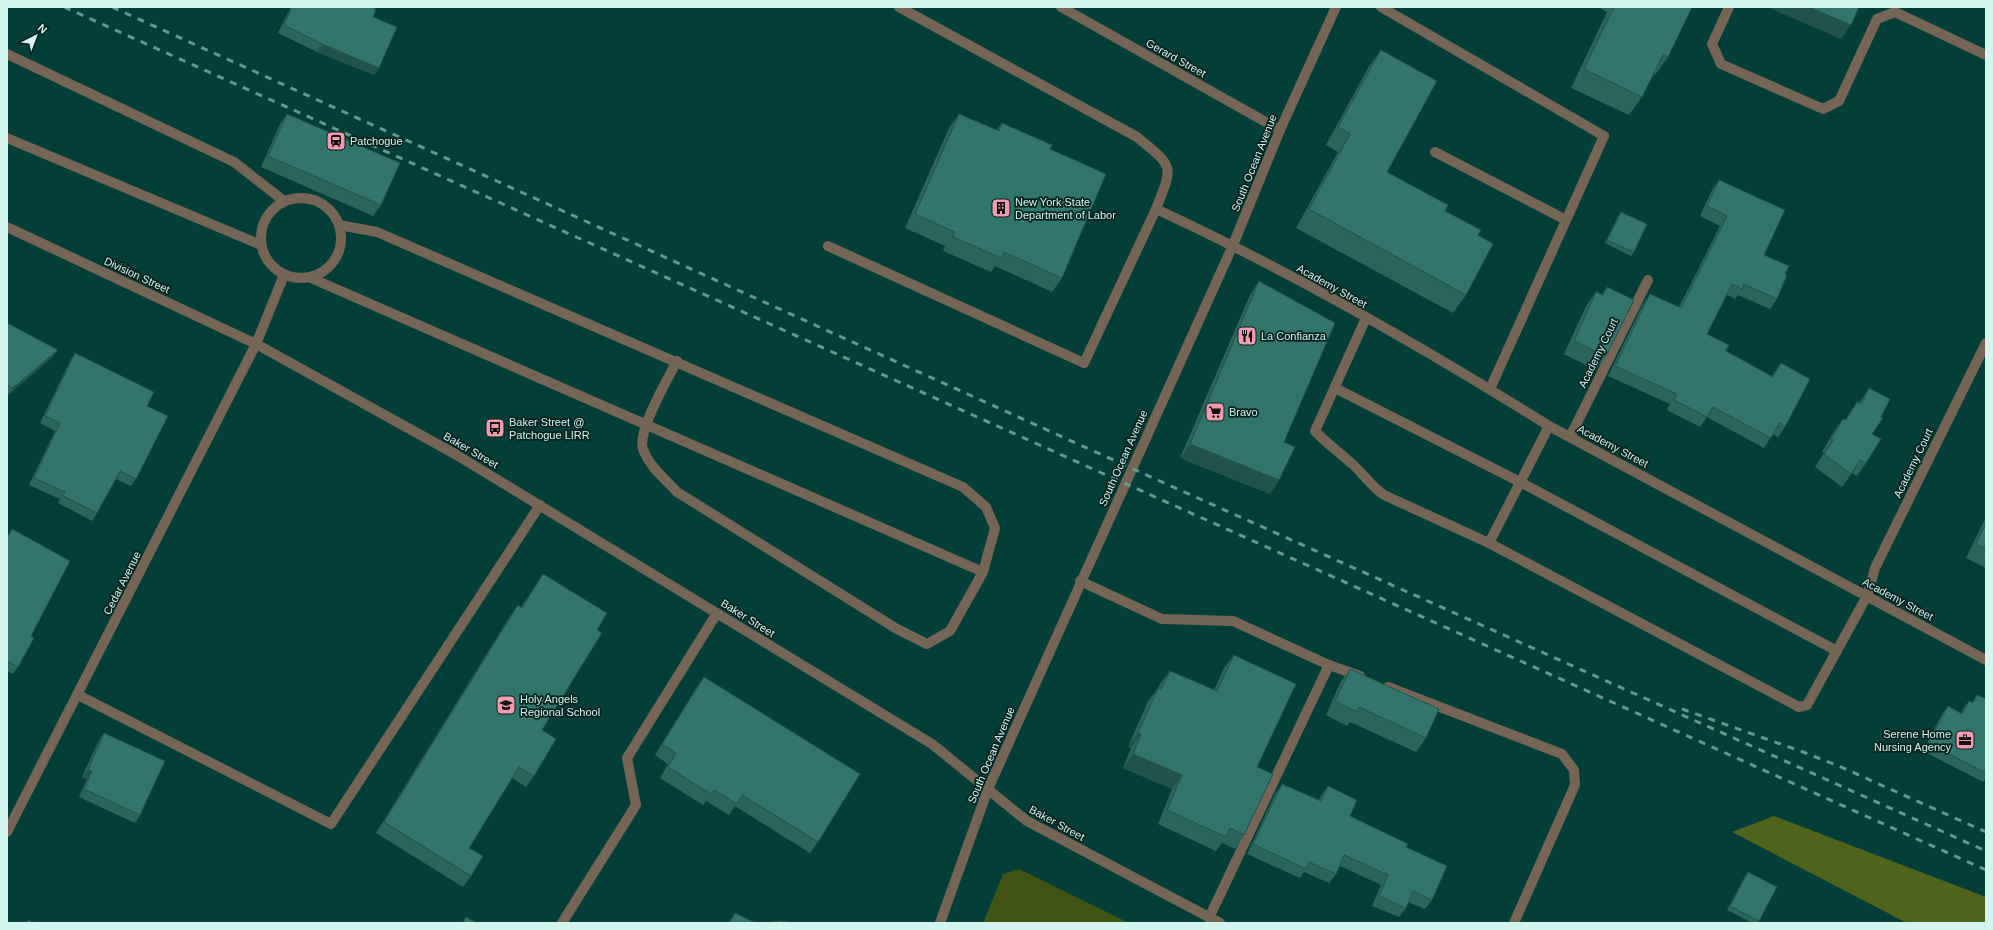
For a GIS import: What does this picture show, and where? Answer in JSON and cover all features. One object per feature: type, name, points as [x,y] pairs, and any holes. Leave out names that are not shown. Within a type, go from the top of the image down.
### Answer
[{"type":"street","points":[[828,246],[1084,363],[1156,209],[1168,176],[1167,165],[1142,141],[899,7]]},
{"type":"street","name":"Gerard Street","points":[[1061,7],[1280,130]]},
{"type":"street","name":"South Ocean Avenue","points":[[940,923],[988,789],[1080,581],[1233,245],[1280,130],[1336,7]]},
{"type":"street","points":[[1381,7],[1604,136],[1490,389]]},
{"type":"street","points":[[1729,7],[1712,44],[1721,64],[1824,109],[1839,101],[1878,19],[1895,12],[1986,55]]},
{"type":"street","points":[[7,54],[234,162],[284,201]]},
{"type":"street","points":[[7,138],[261,244]]},
{"type":"street","points":[[1435,152],[1566,220]]},
{"type":"street","points":[[298,198],[311,199],[323,205],[333,214],[339,225],[341,238],[340,245],[333,263],[323,273],[311,278],[297,279],[284,275],[273,268],[265,257],[261,244],[261,231],[265,218],[273,208],[284,201],[298,198]]},
{"type":"street","name":"Academy Street","points":[[1156,209],[1233,245],[1366,318],[1490,389],[1549,426],[1986,660]]},
{"type":"street","points":[[339,225],[377,232],[677,361],[963,487],[986,507],[995,528],[983,572],[950,631],[927,644],[897,629],[677,492],[653,467],[642,448],[646,425],[677,361]]},
{"type":"street","name":"Division Street","points":[[7,228],[256,344]]},
{"type":"street","name":"Cedar Avenue","points":[[7,832],[256,344],[284,275]]},
{"type":"street","points":[[311,278],[983,572]]},
{"type":"street","name":"Academy Court","points":[[1570,437],[1648,280]]},
{"type":"street","points":[[1366,318],[1315,431],[1330,447],[1362,474],[1374,488],[1384,496],[1489,542],[1549,426]]},
{"type":"street","name":"Academy Court","points":[[1489,542],[1799,707],[1807,704],[1867,596],[1875,568],[1986,343]]},
{"type":"street","name":"Baker Street","points":[[256,344],[455,454],[932,744],[1027,821],[1220,923]]},
{"type":"street","points":[[1335,388],[1520,482],[1837,650]]},
{"type":"street","points":[[78,695],[331,824],[540,505]]},
{"type":"street","points":[[1080,581],[1162,619],[1233,621],[1329,665],[1562,754],[1574,770],[1575,785],[1514,923]]},
{"type":"street","points":[[562,923],[636,805],[627,758],[717,612]]},
{"type":"street","points":[[1209,918],[1329,665]]},
{"type":"green space","points":[[1774,816],[1986,897],[1986,923],[1907,923],[1732,832]]},
{"type":"green space","points":[[1019,869],[1129,923],[983,923],[1003,874]]},
{"type":"building","points":[[292,7],[372,7],[376,9],[373,17],[397,27],[379,68],[322,44],[284,25]]},
{"type":"building","points":[[1614,7],[1692,7],[1668,57],[1663,55],[1642,97],[1584,69]]},
{"type":"building","points":[[1809,7],[1859,7],[1851,25]]},
{"type":"building","points":[[1381,50],[1437,81],[1387,172],[1448,205],[1445,211],[1481,230],[1478,235],[1493,244],[1466,295],[1309,209],[1350,134],[1338,127]]},
{"type":"building","name":"Patchogue","points":[[287,114],[400,163],[381,205],[268,156]]},
{"type":"building","name":"New York State Department of Labor","points":[[959,114],[999,131],[1002,123],[1052,145],[1050,149],[1106,174],[1062,278],[1004,252],[1001,258],[953,237],[955,232],[915,214]]},
{"type":"building","points":[[1719,180],[1785,210],[1764,255],[1789,266],[1777,299],[1744,284],[1742,289],[1732,284],[1707,334],[1729,345],[1726,351],[1773,377],[1781,363],[1810,379],[1785,427],[1779,423],[1771,438],[1713,407],[1707,417],[1674,400],[1677,394],[1615,366],[1650,294],[1681,308],[1727,216],[1707,206]]},
{"type":"building","points":[[1621,212],[1647,224],[1634,252],[1607,240]]},
{"type":"building","points":[[1259,281],[1335,323],[1284,442],[1295,447],[1279,480],[1190,444]]},
{"type":"building","points":[[1607,287],[1634,300],[1606,356],[1574,341],[1596,292],[1603,295]]},
{"type":"building","points":[[7,323],[58,350],[13,388],[7,385]]},
{"type":"building","points":[[75,353],[154,392],[147,406],[168,416],[136,479],[120,471],[97,513],[63,496],[65,492],[34,478],[60,423],[45,416]]},
{"type":"building","points":[[1869,388],[1890,399],[1881,417],[1883,418],[1872,434],[1881,439],[1866,463],[1860,460],[1851,474],[1824,454],[1833,440],[1831,439],[1843,419],[1846,420],[1857,402],[1861,404]]},
{"type":"building","points":[[1986,523],[1986,549],[1976,544]]},
{"type":"building","points":[[12,529],[70,561],[31,636],[34,638],[18,667],[7,661],[7,539]]},
{"type":"building","name":"Holy Angels Regional School","points":[[543,574],[607,613],[597,630],[602,633],[542,730],[556,739],[534,776],[519,767],[469,848],[483,856],[471,876],[384,822],[518,605],[522,608]]},
{"type":"building","points":[[1234,655],[1296,684],[1257,767],[1273,774],[1244,835],[1230,828],[1226,837],[1167,810],[1182,775],[1133,754],[1141,734],[1138,733],[1158,688],[1161,689],[1170,671],[1217,691]]},
{"type":"building","points":[[1350,669],[1439,709],[1426,738],[1359,707],[1357,712],[1335,701]]},
{"type":"building","points":[[704,677],[860,774],[818,842],[742,795],[737,804],[714,790],[711,794],[668,767],[676,753],[662,744]]},
{"type":"building","points":[[1977,695],[1986,699],[1986,773],[1928,743],[1948,706],[1962,714],[1969,701],[1973,703]]},
{"type":"building","points":[[104,733],[165,761],[140,815],[84,789],[92,771],[88,770]]},
{"type":"building","points":[[1282,784],[1321,801],[1328,786],[1357,800],[1350,816],[1408,844],[1406,847],[1447,866],[1432,900],[1413,891],[1406,908],[1379,896],[1388,875],[1344,855],[1336,874],[1309,862],[1306,869],[1253,844]]},
{"type":"building","points":[[1748,872],[1777,887],[1759,921],[1730,906]]},
{"type":"building","points":[[735,913],[756,923],[730,923]]},
{"type":"building","points":[[466,917],[477,923],[463,923]]},
{"type":"building","points":[[28,920],[35,923],[27,923]]},
{"type":"building","points":[[780,921],[793,923],[767,923]]},
{"type":"railway","points":[[64,7],[1986,870]]},
{"type":"railway","points":[[112,7],[1162,482],[1986,851]]},
{"type":"railway","points":[[1682,709],[1841,767],[1986,832]]},
{"type":"place","name":"Patchogue","points":[[336,141]]},
{"type":"place","name":"New York State Department of Labor","points":[[1001,208]]},
{"type":"place","name":"La Confianza","points":[[1247,336]]},
{"type":"place","name":"Bravo","points":[[1215,412]]},
{"type":"place","name":"Baker Street @ Patchogue LIRR","points":[[495,428]]},
{"type":"place","name":"Holy Angels Regional School","points":[[506,705]]},
{"type":"place","name":"Serene Home Nursing Agency","points":[[1965,740]]}]
